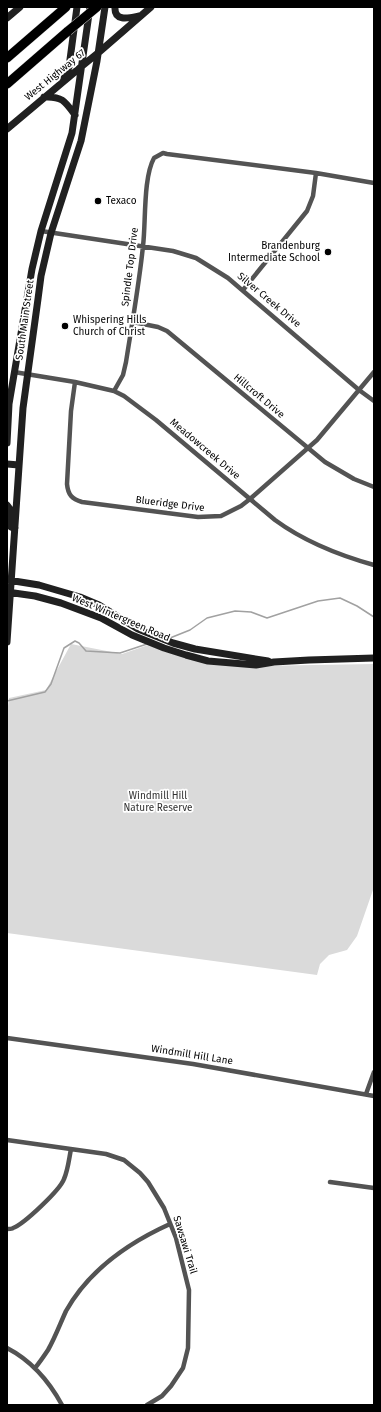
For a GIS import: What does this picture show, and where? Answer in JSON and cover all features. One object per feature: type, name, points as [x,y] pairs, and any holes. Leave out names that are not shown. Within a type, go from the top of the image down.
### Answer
[{"type":"highway","points":[[7,58],[66,7]]},
{"type":"highway","points":[[7,84],[97,7]]},
{"type":"highway","points":[[7,55],[23,44]]},
{"type":"street","points":[[7,18],[20,7]]},
{"type":"street","points":[[61,84],[69,67],[77,7]]},
{"type":"street","name":"South Main Street","points":[[7,443],[9,404],[32,269],[41,231],[70,140],[75,115],[90,7]]},
{"type":"street","name":"South Main Street","points":[[7,642],[9,580],[15,528],[23,408],[38,299],[51,234],[81,141],[98,53],[105,7]]},
{"type":"street","points":[[115,7],[115,11],[119,17],[126,18],[140,15]]},
{"type":"street","name":"West Highway 67","points":[[7,129],[151,7]]},
{"type":"street","points":[[44,98],[52,97],[63,100],[68,104],[75,115]]},
{"type":"street","points":[[70,140],[81,141]]},
{"type":"street","name":"Spindle Top Drive","points":[[114,391],[120,382],[125,368],[143,247],[147,190],[154,158],[163,153],[316,173]]},
{"type":"street","points":[[243,290],[307,211],[313,196],[316,173],[374,183]]},
{"type":"street","name":"Silver Creek Drive","points":[[41,231],[51,234],[173,251],[196,258],[228,278],[243,290],[359,390],[374,401]]},
{"type":"street","points":[[27,297],[38,299]]},
{"type":"street","name":"Hillcroft Drive","points":[[132,322],[158,327],[167,331],[308,448],[338,470],[354,479],[374,487]]},
{"type":"street","name":"Meadowcreek Drive","points":[[14,372],[75,382],[114,391],[136,404],[250,498],[274,520],[316,545],[374,565]]},
{"type":"street","name":"Blueridge Drive","points":[[75,382],[71,411],[67,484],[67,491],[70,496],[75,500],[211,518],[231,512],[250,498],[308,448],[326,430],[374,372]]},
{"type":"street","points":[[7,464],[19,465]]},
{"type":"street","points":[[7,505],[10,509],[8,525],[15,528]]},
{"type":"street","name":"West Wintergreen Road","points":[[9,580],[40,585],[80,597],[99,605],[138,629],[173,643],[195,649],[274,662]]},
{"type":"street","name":"West Wintergreen Road","points":[[9,592],[35,596],[61,603],[101,618],[130,634],[170,650],[208,661],[256,665],[274,662],[374,658]]},
{"type":"street","name":"Windmill Hill Lane","points":[[7,1038],[193,1064],[374,1096]]},
{"type":"street","points":[[366,1094],[374,1072]]},
{"type":"street","name":"Sawsawi Trail","points":[[7,1140],[106,1154],[124,1160],[140,1173],[148,1182],[164,1208],[176,1238],[189,1290],[188,1348],[183,1368],[174,1382],[162,1396],[147,1405]]},
{"type":"street","points":[[7,1229],[13,1228],[27,1218],[53,1194],[63,1181],[68,1167],[71,1149]]},
{"type":"street","points":[[330,1182],[374,1188]]},
{"type":"street","points":[[35,1368],[48,1350],[66,1311],[83,1286],[122,1250],[146,1235],[170,1224]]},
{"type":"street","points":[[7,1348],[35,1368],[48,1383],[62,1405]]},
{"type":"green space","name":"Windmill Hill Nature Reserve","points":[[71,644],[122,654],[151,644],[206,659],[249,666],[374,664],[374,887],[357,936],[347,950],[329,955],[320,964],[317,975],[7,933],[7,714],[9,698],[46,690]]},
{"type":"waterway","points":[[170,638],[190,630],[207,618],[235,611],[251,612],[267,618],[318,601],[340,598],[357,606],[374,617]]},
{"type":"waterway","points":[[7,701],[45,692],[51,684],[64,648],[75,641],[79,643],[86,651],[120,653],[147,644]]},
{"type":"place","name":"Texaco","points":[[98,201]]},
{"type":"place","name":"Brandenburg Intermediate School","points":[[328,252]]},
{"type":"place","name":"Whispering Hills Church of Christ","points":[[65,326]]}]
